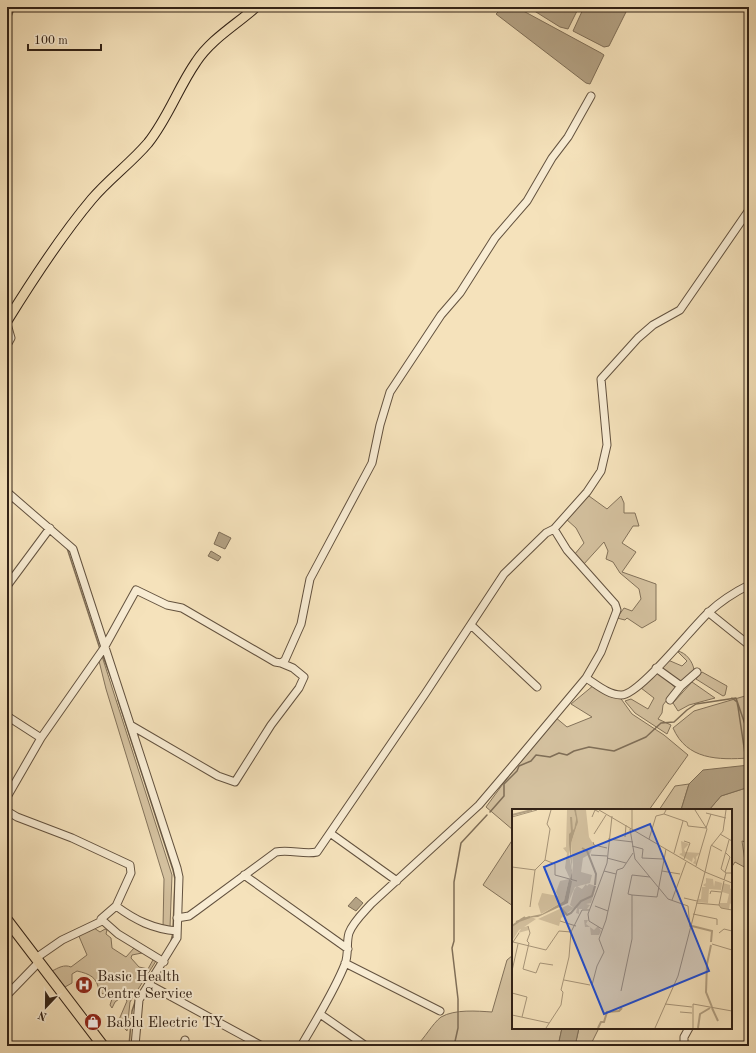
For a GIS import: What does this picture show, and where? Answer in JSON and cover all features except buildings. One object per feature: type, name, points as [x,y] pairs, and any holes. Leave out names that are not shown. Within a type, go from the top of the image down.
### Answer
[{"type":"highway","points":[[7,920],[103,1046]]},
{"type":"main road","points":[[7,321],[49,256],[92,199],[149,141],[200,55],[216,39],[256,7]]},
{"type":"street","points":[[281,663],[285,660],[301,624],[310,579],[372,463],[380,425],[390,392],[441,315],[460,293],[495,238],[527,201],[552,158],[568,137],[591,96]]},
{"type":"street","points":[[178,918],[189,916],[276,852],[281,850],[312,853],[318,852],[504,574],[546,532],[554,529],[587,492],[601,471],[607,445],[601,379],[652,324],[680,310],[749,210]]},
{"type":"street","points":[[7,324],[11,338],[7,345]]},
{"type":"street","points":[[7,492],[73,549],[89,597],[101,650],[132,726],[179,876],[178,918],[174,930],[175,942],[161,960],[150,984],[137,1005],[135,1046]]},
{"type":"street","points":[[7,586],[50,528]]},
{"type":"street","points":[[301,1046],[320,1014],[345,963],[349,935],[355,922],[371,904],[479,805],[586,678],[601,652],[617,610],[615,604],[567,550],[554,529]]},
{"type":"street","points":[[586,678],[606,690],[622,696],[644,681],[708,612],[736,592],[749,585]]},
{"type":"street","points":[[7,797],[41,738],[101,650],[136,590],[167,605],[182,608],[275,662],[293,668],[304,677],[299,688],[271,725],[235,782],[218,776],[132,726]]},
{"type":"street","points":[[708,612],[749,645]]},
{"type":"street","points":[[471,625],[537,687]]},
{"type":"street","points":[[656,668],[681,686]]},
{"type":"street","points":[[670,700],[681,686],[697,672]]},
{"type":"street","points":[[7,716],[41,738]]},
{"type":"street","points":[[7,811],[17,817],[72,838],[130,865],[131,872],[116,906],[104,915],[102,921],[62,940],[37,960],[7,995]]},
{"type":"street","points":[[330,833],[397,881]]},
{"type":"street","points":[[244,875],[348,948]]},
{"type":"street","points":[[116,906],[140,922],[160,929],[174,930]]},
{"type":"street","points":[[102,921],[118,934],[161,960]]},
{"type":"street","points":[[345,963],[440,1011]]},
{"type":"street","points":[[150,984],[262,1046]]},
{"type":"street","points":[[320,1014],[366,1046]]},
{"type":"street","points":[[684,1046],[684,1038],[688,1029]]},
{"type":"shaded area","points":[[503,7],[516,7],[604,55],[590,84],[586,83],[496,14]]},
{"type":"shaded area","points":[[528,7],[579,7],[568,29],[560,27]]},
{"type":"shaded area","points":[[584,7],[624,7],[627,10],[609,46],[604,47],[573,31]]},
{"type":"shaded area","points":[[589,496],[607,509],[621,496],[624,503],[624,513],[635,513],[639,526],[633,526],[622,543],[636,552],[622,572],[656,584],[656,620],[642,628],[627,618],[625,620],[617,618],[624,608],[632,611],[641,599],[639,589],[620,573],[613,562],[606,559],[608,551],[604,542],[583,565],[574,555],[584,543],[576,528],[566,519]]},
{"type":"shaded area","points":[[219,532],[231,538],[225,549],[214,544]]},
{"type":"shaded area","points":[[211,551],[221,557],[218,561],[208,556]]},
{"type":"shaded area","points":[[677,651],[683,653],[688,658],[694,670],[682,682],[660,667],[668,660],[682,666],[687,661]]},
{"type":"shaded area","points":[[101,653],[172,875],[170,927],[163,927],[164,879],[106,689],[98,657]]},
{"type":"shaded area","points":[[657,672],[676,688],[663,705],[662,713],[658,719],[671,725],[667,734],[635,713],[625,701],[631,699],[648,709],[654,698],[641,688]]},
{"type":"shaded area","points":[[702,672],[727,686],[725,695],[723,696],[696,679]]},
{"type":"shaded area","points":[[692,682],[715,698],[689,705],[678,711],[673,703]]},
{"type":"shaded area","points":[[594,685],[619,696],[632,714],[664,735],[688,755],[650,809],[512,809],[512,829],[486,807],[555,717],[567,727],[592,717],[571,704]]},
{"type":"shaded area","points":[[749,696],[749,758],[726,759],[705,756],[686,746],[679,739],[673,728],[694,711]]},
{"type":"shaded area","points":[[749,765],[749,787],[721,796],[710,809],[681,809],[689,784],[703,770]]},
{"type":"shaded area","points":[[689,784],[681,809],[660,809],[675,786]]},
{"type":"shaded area","points":[[749,787],[749,843],[742,841],[746,868],[735,862],[732,866],[732,809],[710,809],[721,796]]},
{"type":"shaded area","points":[[512,841],[512,905],[483,885]]},
{"type":"shaded area","points":[[356,897],[363,903],[356,911],[348,906]]},
{"type":"shaded area","points":[[94,928],[100,932],[105,929],[107,930],[106,934],[111,938],[112,948],[126,957],[134,948],[142,953],[132,955],[131,958],[139,967],[148,969],[154,958],[156,961],[130,1002],[127,1031],[118,1022],[127,1001],[123,996],[115,1002],[112,1008],[110,1005],[114,993],[110,989],[103,994],[99,991],[95,979],[86,973],[77,971],[72,974],[72,983],[65,987],[52,971],[63,966],[71,967],[87,955],[78,934]]},
{"type":"shaded area","points":[[512,956],[512,1029],[562,1029],[558,1046],[416,1046],[438,1020],[447,1014],[466,1011],[492,1012],[507,960]]},
{"type":"shaded area","points":[[562,1029],[579,1029],[575,1046],[558,1046]]},
{"type":"shaded area","points":[[579,1029],[598,1029],[590,1046],[575,1046]]},
{"type":"waterway","points":[[7,26],[15,7]]},
{"type":"waterway","points":[[67,548],[100,649]]},
{"type":"waterway","points":[[102,654],[115,688]]},
{"type":"waterway","points":[[732,698],[737,702],[747,767]]},
{"type":"waterway","points":[[490,812],[504,796],[504,784],[517,771],[519,766],[531,761],[536,755],[550,757],[559,753],[567,755],[574,751],[589,747],[614,751],[646,737],[661,723],[674,722],[696,704],[736,698],[749,736]]},
{"type":"waterway","points":[[118,700],[173,870],[175,879],[173,929]]},
{"type":"waterway","points":[[454,1046],[458,1028],[458,999],[452,948],[454,941],[454,882],[461,843],[487,815]]},
{"type":"waterway","points":[[171,941],[173,933]]},
{"type":"waterway","points":[[129,1046],[132,1011],[136,999]]},
{"type":"place","name":"Basic Health Centre Service","points":[[84,985]]},
{"type":"place","name":"Bablu Electric TY","points":[[93,1022]]}]
